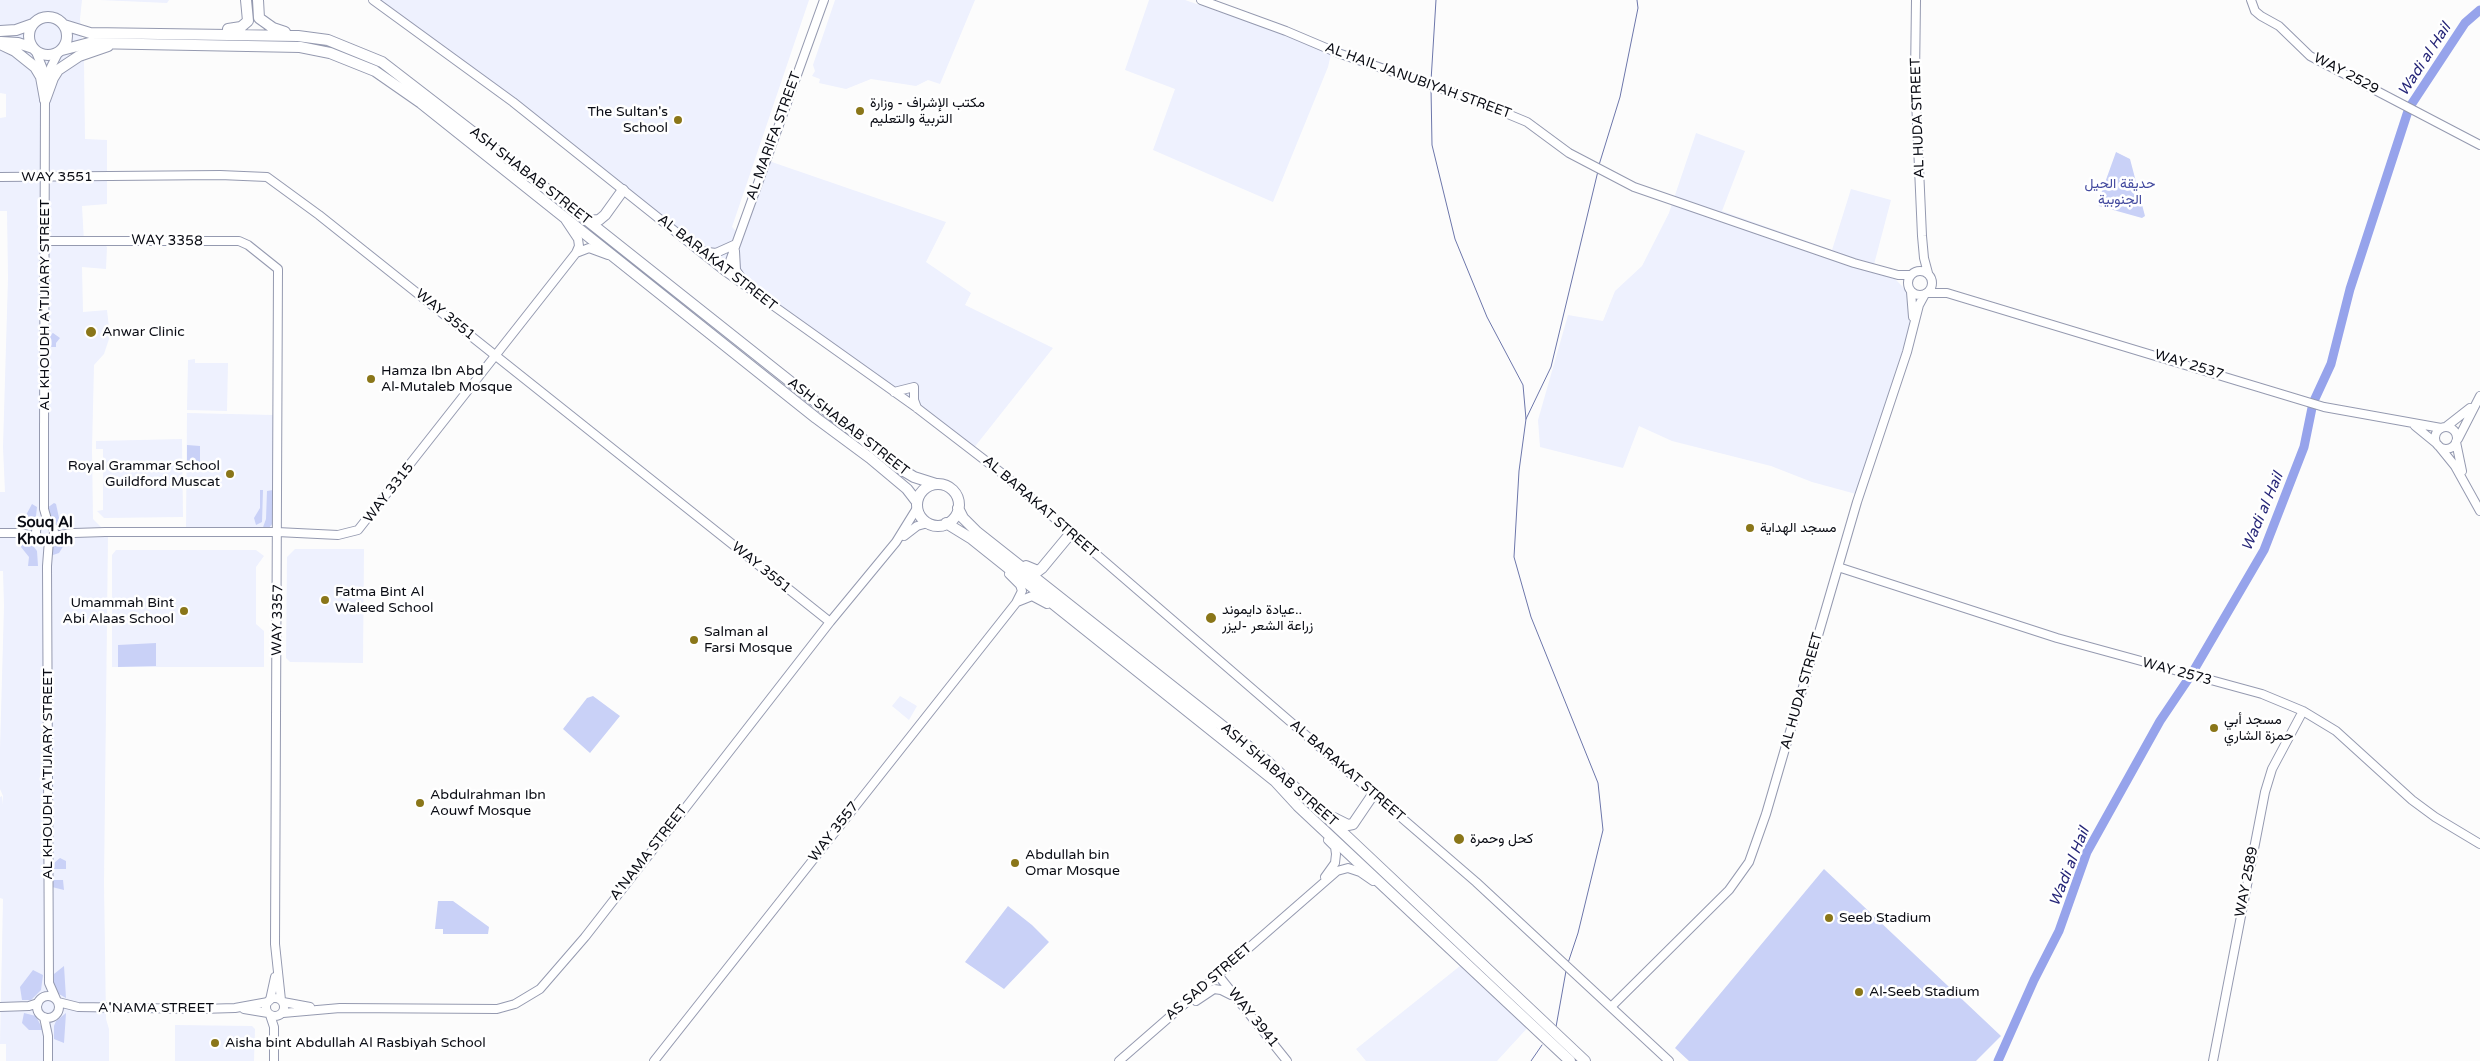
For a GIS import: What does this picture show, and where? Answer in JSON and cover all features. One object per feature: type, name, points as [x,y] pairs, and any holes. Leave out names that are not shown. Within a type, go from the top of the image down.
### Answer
[{"type":"main road","points":[[185,34],[241,27],[248,21],[246,0]]},
{"type":"main road","points":[[258,0],[258,11],[262,21],[273,28],[298,36]]},
{"type":"main road","points":[[0,31],[16,30],[33,24],[40,19],[50,17],[64,25],[67,41],[60,52],[50,56],[18,43],[0,43]]},
{"type":"main road","points":[[33,24],[29,33],[34,50]]},
{"type":"main road","name":"ASH SHABAB STREET","points":[[64,25],[90,33],[298,36],[328,40],[382,62],[606,235],[899,468],[914,478],[936,484]]},
{"type":"main road","points":[[0,43],[15,51],[34,67],[41,77],[45,100]]},
{"type":"main road","name":"ASH SHABAB STREET","points":[[60,52],[89,43],[300,47],[330,53],[374,71],[421,103],[870,458],[907,488],[917,505]]},
{"type":"main road","points":[[45,100],[52,78],[68,61],[116,43]]},
{"type":"main road","points":[[588,221],[599,220],[605,215],[622,190]]},
{"type":"main road","points":[[605,215],[603,224],[606,235]]},
{"type":"main road","points":[[936,484],[948,486],[958,499],[956,514],[946,524],[928,523],[921,517],[917,505],[921,492],[936,484]]},
{"type":"main road","name":"ASH SHABAB STREET","points":[[958,508],[971,528],[1268,762],[1585,1061]]},
{"type":"main road","name":"ASH SHABAB STREET","points":[[946,524],[983,548],[1275,781],[1298,806],[1544,1036],[1568,1061]]},
{"type":"main road","points":[[994,545],[1038,571],[1071,534]]},
{"type":"main road","points":[[1051,558],[1045,570],[1046,579],[1080,612]]},
{"type":"main road","points":[[1315,805],[1348,825],[1353,824],[1374,793]]},
{"type":"main road","points":[[1360,813],[1356,833],[1375,862]]},
{"type":"street","name":"AL BARAKAT STREET","points":[[373,0],[513,102],[726,272],[918,408],[1008,478],[1476,882],[1669,1061]]},
{"type":"street","name":"AL MARIFA STREET","points":[[726,272],[824,0]]},
{"type":"street","name":"AL HAIL JANUBIYAH STREET","points":[[1200,0],[1286,31],[1338,53],[1474,100],[1527,122],[1569,153],[1634,187],[1880,271],[1896,278],[1910,290]]},
{"type":"street","name":"AL HUDA STREET","points":[[1916,0],[1915,77],[1922,236],[1924,258],[1930,276]]},
{"type":"street","name":"WAY 2529","points":[[2251,0],[2256,11],[2261,16],[2279,26],[2310,56],[2480,145]]},
{"type":"street","name":"AL KHOUDH A'TIJIARY STREET","points":[[34,50],[45,74],[46,177],[43,285],[44,532],[47,566],[49,983],[57,1001]]},
{"type":"street","name":"AL KHOUDH A'TIJIARY STREET","points":[[45,100],[49,74],[60,52]]},
{"type":"street","name":"WAY 3551","points":[[0,177],[220,175],[266,177],[319,215],[830,622]]},
{"type":"street","points":[[562,215],[578,239],[579,246],[576,253]]},
{"type":"street","name":"AL HUDA STREET","points":[[1913,274],[1920,258],[1922,236]]},
{"type":"street","name":"WAY 3358","points":[[45,240],[239,241],[248,245],[278,269]]},
{"type":"street","points":[[699,250],[716,253],[736,244],[736,270],[750,290]]},
{"type":"street","points":[[576,253],[589,248],[615,258]]},
{"type":"street","name":"WAY 3315","points":[[0,533],[277,532],[338,535],[353,533],[363,526],[576,253]]},
{"type":"street","name":"WAY 3357","points":[[278,269],[276,970],[282,1001]]},
{"type":"street","name":"AL HAIL JANUBIYAH STREET","points":[[1880,271],[1898,275],[1913,274]]},
{"type":"street","points":[[1921,271],[1930,276],[1932,286],[1927,294],[1918,295],[1910,290],[1908,281],[1913,274],[1921,271]]},
{"type":"street","name":"WAY 2537","points":[[1930,276],[1943,288],[1970,300]]},
{"type":"street","name":"AL HUDA STREET","points":[[1612,1007],[1729,890],[1750,862],[1766,814],[1838,568],[1907,352],[1914,306],[1910,290]]},
{"type":"street","name":"WAY 2537","points":[[1927,294],[1940,291],[2324,407],[2409,423],[2444,427]]},
{"type":"street","name":"AL HUDA STREET","points":[[1912,328],[1927,294]]},
{"type":"street","points":[[894,392],[914,387],[914,400],[918,408]]},
{"type":"street","points":[[2437,445],[2435,435],[2464,414],[2479,398]]},
{"type":"street","points":[[2437,445],[2446,449],[2452,447],[2479,398]]},
{"type":"street","points":[[2409,423],[2437,445],[2455,466],[2480,511]]},
{"type":"street","points":[[2444,427],[2455,431],[2459,464],[2468,489]]},
{"type":"street","name":"A'NAMA STREET","points":[[896,542],[917,505]]},
{"type":"street","name":"A'NAMA STREET","points":[[282,1014],[322,1009],[497,1009],[515,1004],[531,996],[545,984],[585,937],[830,622],[896,542],[911,528],[928,523]]},
{"type":"street","points":[[983,548],[1020,585],[1021,595],[1016,603]]},
{"type":"street","name":"WAY 2573","points":[[1838,568],[2063,640],[2262,694],[2303,711],[2336,731],[2412,800],[2435,818],[2480,844]]},
{"type":"street","points":[[1016,603],[1032,596],[1083,628]]},
{"type":"street","name":"WAY 3557","points":[[654,1061],[1016,603]]},
{"type":"street","name":"WAY 2589","points":[[2212,1061],[2265,792],[2272,769],[2303,711]]},
{"type":"street","points":[[1298,806],[1334,847],[1336,854],[1335,863],[1312,892]]},
{"type":"street","points":[[1312,892],[1337,871],[1348,868],[1360,872],[1372,880],[1410,911]]},
{"type":"street","name":"AS SAD STREET","points":[[1119,1061],[1312,892]]},
{"type":"street","name":"WAY 3357","points":[[269,1001],[276,970]]},
{"type":"street","name":"WAY 3941","points":[[1218,974],[1287,1061]]},
{"type":"street","name":"AL KHOUDH A'TIJIARY STREET","points":[[40,1001],[49,983]]},
{"type":"street","points":[[1171,1016],[1185,1010],[1214,989],[1226,992],[1237,1000]]},
{"type":"street","name":"A'NAMA STREET","points":[[40,1001],[50,996],[57,1001],[78,1007],[235,1008],[269,1014]]},
{"type":"street","points":[[274,1027],[266,1008],[269,1001],[276,998],[282,1001],[285,1008],[274,1027],[274,1061]]},
{"type":"street","points":[[0,1007],[19,1007],[40,1001],[48,1036],[48,1061]]},
{"type":"street","points":[[48,1036],[55,1015],[57,1001]]},
{"type":"street","name":"A'NAMA STREET","points":[[235,1008],[269,1001]]},
{"type":"street","name":"A'NAMA STREET","points":[[282,1001],[322,1009]]},
{"type":"street","points":[[19,1007],[42,1015]]},
{"type":"street","name":"A'NAMA STREET","points":[[42,1015],[55,1015],[78,1007]]},
{"type":"street","points":[[269,1014],[282,1014]]},
{"type":"shaded area","name":"Souq Al Khoudh","points":[[0,0],[82,0],[80,19],[84,62],[85,139],[107,140],[107,204],[82,206],[84,242],[102,242],[107,247],[106,269],[82,267],[83,312],[107,310],[110,336],[104,354],[94,365],[92,450],[93,519],[108,534],[104,883],[106,1019],[109,1029],[109,1061],[6,1061],[6,1044],[0,1044],[3,899],[0,898],[0,797],[2,796],[2,805],[3,796],[0,789],[0,749],[4,606],[3,571],[0,571],[0,492],[5,492],[3,447],[8,278],[7,211],[0,211],[0,118],[6,117],[6,94],[0,93]]},
{"type":"shaded area","points":[[100,0],[169,0],[167,3]]},
{"type":"shaded area","points":[[373,0],[809,0],[732,227],[739,234],[766,160],[946,222],[926,262],[971,293],[965,305],[1053,348],[973,449],[699,250]]},
{"type":"shaded area","points":[[835,0],[975,0],[940,84],[928,80],[916,86],[871,79],[846,89],[819,83],[820,79],[812,76],[815,71],[813,65]]},
{"type":"shaded area","points":[[1149,0],[1185,0],[1286,35],[1331,54],[1328,67],[1273,202],[1153,150],[1175,89],[1125,70]]},
{"type":"shaded area","points":[[1696,133],[1745,151],[1722,211],[1832,250],[1851,189],[1891,200],[1872,272],[1895,279],[1908,292],[1912,301],[1909,330],[1856,494],[1812,482],[1771,466],[1672,441],[1639,426],[1623,468],[1540,447],[1538,420],[1568,315],[1603,321],[1615,291],[1642,266],[1669,213]]},
{"type":"shaded area","points":[[195,359],[195,363],[228,363],[227,411],[187,410],[188,360]]},
{"type":"shaded area","name":"Royal Grammar School Guildford Muscat","points":[[187,413],[274,415],[273,523],[270,529],[186,530]]},
{"type":"shaded area","points":[[182,439],[183,517],[104,518],[97,511],[103,510],[103,449],[96,449],[96,441]]},
{"type":"shaded area","name":"Fatma Bint Al Waleed School","points":[[295,549],[364,549],[363,663],[290,662],[286,658],[287,557]]},
{"type":"shaded area","name":"Umammah Bint Abi Alaas School","points":[[116,550],[256,550],[264,556],[256,567],[256,624],[264,631],[264,667],[112,667],[112,555]]},
{"type":"shaded area","points":[[900,696],[917,706],[909,720],[892,706]]},
{"type":"shaded area","points":[[1465,962],[1531,1024],[1497,1061],[1366,1061],[1356,1049]]},
{"type":"shaded area","name":"Aisha bint Abdullah Al Rasbiyah School","points":[[175,1025],[252,1026],[255,1029],[254,1061],[175,1061]]},
{"type":"green space","name":"حديقة الحيل الجنوبية","points":[[2116,152],[2130,159],[2145,216],[2142,218],[2099,206],[2098,202]]},
{"type":"green space","points":[[53,333],[60,338],[56,343],[56,347],[47,344],[48,336]]},
{"type":"green space","points":[[187,445],[200,446],[200,464],[187,464]]},
{"type":"green space","points":[[260,490],[263,490],[262,522],[256,525],[254,518],[260,508]]},
{"type":"green space","points":[[273,490],[273,523],[268,529],[262,530],[266,519],[267,491]]},
{"type":"green space","points":[[54,503],[56,504],[61,527],[50,519],[47,508]]},
{"type":"green space","points":[[32,504],[37,507],[36,516],[31,525],[27,527],[25,526],[25,517]]},
{"type":"green space","points":[[24,539],[30,542],[37,551],[38,566],[28,566],[29,557],[21,547]]},
{"type":"green space","points":[[61,540],[64,545],[59,553],[50,556],[53,545]]},
{"type":"green space","points":[[156,643],[156,666],[118,667],[118,645]]},
{"type":"green space","points":[[593,696],[620,716],[590,753],[563,729],[587,698]]},
{"type":"green space","points":[[60,858],[66,861],[66,869],[53,869],[54,863]]},
{"type":"green space","name":"Seeb Stadium","points":[[1824,869],[2001,1036],[1976,1061],[1689,1061],[1675,1048]]},
{"type":"green space","points":[[51,880],[63,880],[64,890],[52,887]]},
{"type":"green space","points":[[438,901],[453,901],[489,927],[488,934],[443,934],[443,929],[435,929]]},
{"type":"green space","points":[[1008,906],[1032,925],[1049,942],[1004,989],[965,962]]},
{"type":"green space","points":[[64,966],[66,998],[57,993],[54,985],[54,974]]},
{"type":"green space","points":[[33,970],[43,975],[41,990],[31,1000],[22,1000],[20,987]]},
{"type":"green space","points":[[24,1013],[36,1016],[43,1030],[29,1030],[22,1023]]},
{"type":"green space","points":[[66,1013],[64,1043],[54,1039],[54,1026],[56,1021]]},
{"type":"waterway","points":[[1431,81],[1436,0]]},
{"type":"waterway","points":[[1599,165],[1620,97],[1638,8],[1637,0]]},
{"type":"waterway","name":"Wadi al Hail","points":[[1998,1061],[2034,980],[2059,931],[2087,852],[2160,721],[2191,675],[2264,550],[2304,447],[2313,403],[2331,364],[2350,289],[2409,108],[2465,23],[2480,10]]},
{"type":"waterway","points":[[1431,88],[1432,145],[1455,239],[1487,317],[1523,385],[1526,419],[1519,471],[1514,557],[1531,617],[1598,783],[1603,830],[1578,933],[1568,963]]},
{"type":"waterway","points":[[1526,419],[1551,367],[1598,171]]},
{"type":"waterway","points":[[1556,1027],[1566,971]]},
{"type":"waterway","points":[[1531,1061],[1542,1045]]},
{"type":"place","name":"مكتب الإشراف - وزارة التربية والتعليم","points":[[860,111]]},
{"type":"place","name":"The Sultan's School","points":[[678,120]]},
{"type":"place","name":"Anwar Clinic","points":[[91,332]]},
{"type":"place","name":"Hamza Ibn Abd Al-Mutaleb Mosque","points":[[371,379]]},
{"type":"place","name":"Royal Grammar School Guildford Muscat","points":[[230,474]]},
{"type":"place","name":"مسجد الهداية","points":[[1750,528]]},
{"type":"place","name":"Fatma Bint Al Waleed School","points":[[325,600]]},
{"type":"place","name":"Umammah Bint Abi Alaas School","points":[[184,611]]},
{"type":"place","name":"عيادة دايموند.. زراعة الشعر -ليزر","points":[[1211,618]]},
{"type":"place","name":"Salman al Farsi Mosque","points":[[694,640]]},
{"type":"place","name":"مسجد أبي حمزة الشاري","points":[[2214,728]]},
{"type":"place","name":"Abdulrahman Ibn Aouwf Mosque","points":[[420,803]]},
{"type":"place","name":"كحل وحمرة","points":[[1459,839]]},
{"type":"place","name":"Abdullah bin Omar Mosque","points":[[1015,863]]},
{"type":"place","name":"Seeb Stadium","points":[[1829,918]]},
{"type":"place","name":"Al-Seeb Stadium","points":[[1859,992]]},
{"type":"place","name":"Aisha bint Abdullah Al Rasbiyah School","points":[[215,1043]]},
{"type":"district","name":"Souq Al Khoudh","points":[[45,532]]}]
